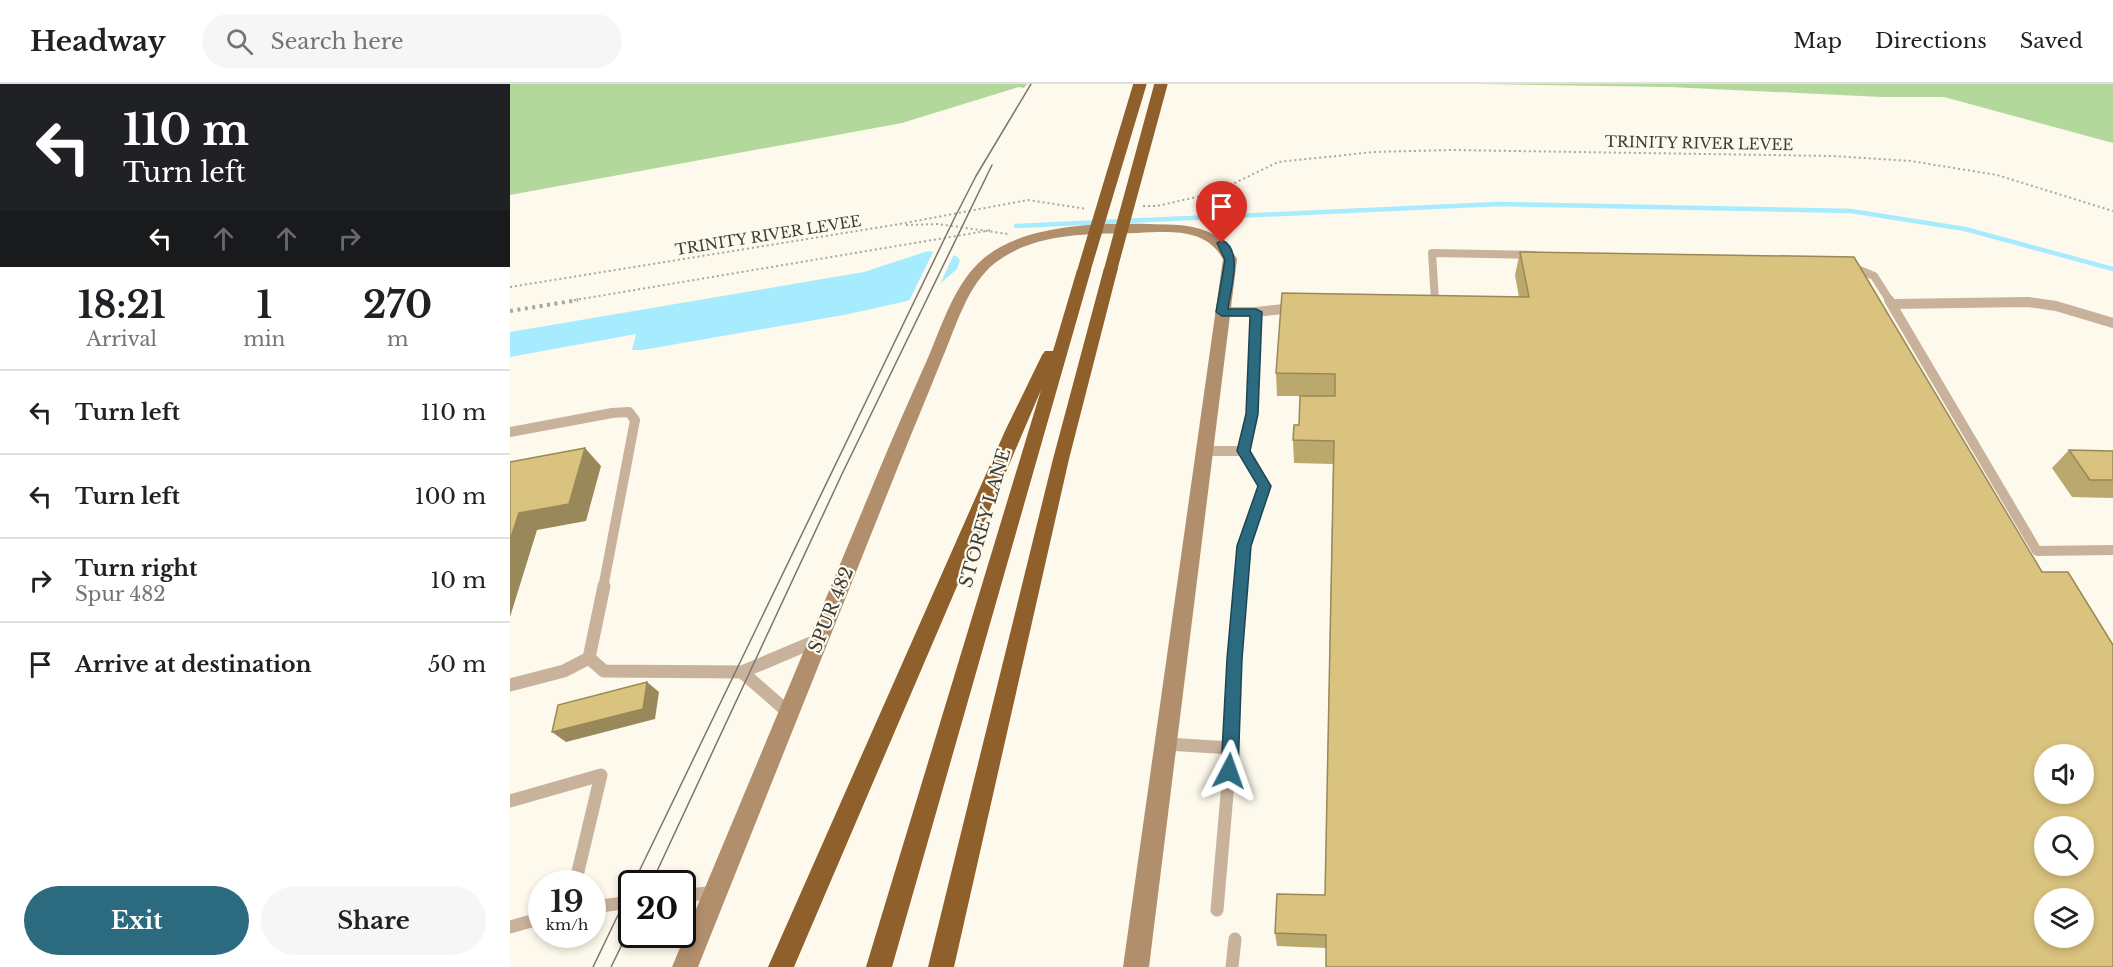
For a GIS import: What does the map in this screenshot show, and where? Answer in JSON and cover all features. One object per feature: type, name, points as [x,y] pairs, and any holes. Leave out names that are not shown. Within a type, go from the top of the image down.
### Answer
[{"type":"highway","name":"STOREY LANE","points":[[879,967],[1140,84]]},
{"type":"highway","points":[[941,967],[958,903],[1061,459],[1161,84]]},
{"type":"highway","points":[[781,967],[1013,431],[1070,316]]},
{"type":"highway","points":[[951,967],[958,903]]},
{"type":"main road","points":[[1029,242],[1079,230],[1187,229],[1217,240],[1226,248],[1230,260],[1136,967]]},
{"type":"main road","name":"SPUR 482","points":[[685,967],[916,402],[966,289],[990,260],[1006,250],[1029,242]]},
{"type":"lane","points":[[1425,308],[1437,308],[1432,253],[1549,255]]},
{"type":"lane","points":[[1841,262],[1874,276],[2037,551],[2113,550]]},
{"type":"lane","points":[[1892,304],[2028,302],[2056,306],[2113,323]]},
{"type":"lane","points":[[1222,312],[1301,308]]},
{"type":"lane","points":[[1217,910],[1231,748],[1234,659],[1244,546],[1265,486],[1244,451],[1252,414],[1256,312]]},
{"type":"lane","points":[[510,432],[612,413],[629,412],[635,420],[633,444],[589,658]]},
{"type":"lane","points":[[1204,451],[1244,451]]},
{"type":"lane","points":[[589,658],[604,671],[742,672],[818,640]]},
{"type":"lane","points":[[510,685],[564,671],[589,658]]},
{"type":"lane","points":[[742,672],[789,712]]},
{"type":"lane","points":[[1167,744],[1231,748]]},
{"type":"lane","points":[[510,801],[601,775],[578,870]]},
{"type":"lane","points":[[696,894],[716,892]]},
{"type":"lane","points":[[510,927],[528,922]]},
{"type":"lane","points":[[1232,967],[1235,939]]},
{"type":"path","name":"TRINITY RIVER LEVEE","points":[[1135,207],[1157,206],[1214,193],[1278,162],[1374,152],[1450,150],[1854,157],[1957,167],[2025,183],[2113,211]]},
{"type":"path","name":"TRINITY RIVER LEVEE","points":[[510,286],[894,225],[1028,200],[1093,208]]},
{"type":"path","points":[[894,225],[938,224],[992,231],[1029,242]]},
{"type":"path","points":[[510,311],[992,231]]},
{"type":"green space","points":[[510,84],[1027,84],[1024,88],[1019,87],[902,123],[510,195]]},
{"type":"green space","points":[[1480,84],[2113,84],[2113,143],[1944,97],[1882,97],[1669,87]]},
{"type":"water","points":[[928,251],[956,256],[960,260],[957,269],[935,288],[907,301],[849,314],[642,350],[632,350],[636,334],[510,357],[510,332],[864,272]]},
{"type":"pier","points":[[935,248],[955,252],[937,291],[908,303]]},
{"type":"building","points":[[1520,252],[1854,257],[2042,572],[2068,572],[2113,645],[2113,967],[1326,967],[1326,935],[1275,933],[1277,894],[1325,895],[1334,441],[1293,440],[1294,425],[1299,425],[1300,396],[1335,396],[1335,374],[1276,373],[1282,293],[1529,297]]},
{"type":"building","points":[[585,448],[569,504],[519,513],[510,540],[510,462]]},
{"type":"building","points":[[2069,450],[2113,451],[2113,480],[2090,480]]},
{"type":"building","points":[[647,682],[643,709],[552,732],[558,705]]},
{"type":"waterway","points":[[1016,226],[1498,204],[1851,211],[1965,229],[2113,269]]},
{"type":"tram line","points":[[640,870],[954,219],[976,176],[1031,84]]},
{"type":"tram line","points":[[658,870],[842,474],[992,165]]},
{"type":"tram line","points":[[593,967],[618,915]]},
{"type":"tram line","points":[[611,967],[620,948]]},
{"type":"route","points":[[1222,243],[1230,260],[1222,312],[1256,312],[1252,414],[1244,451],[1265,486],[1244,546],[1234,659],[1229,771]]}]
